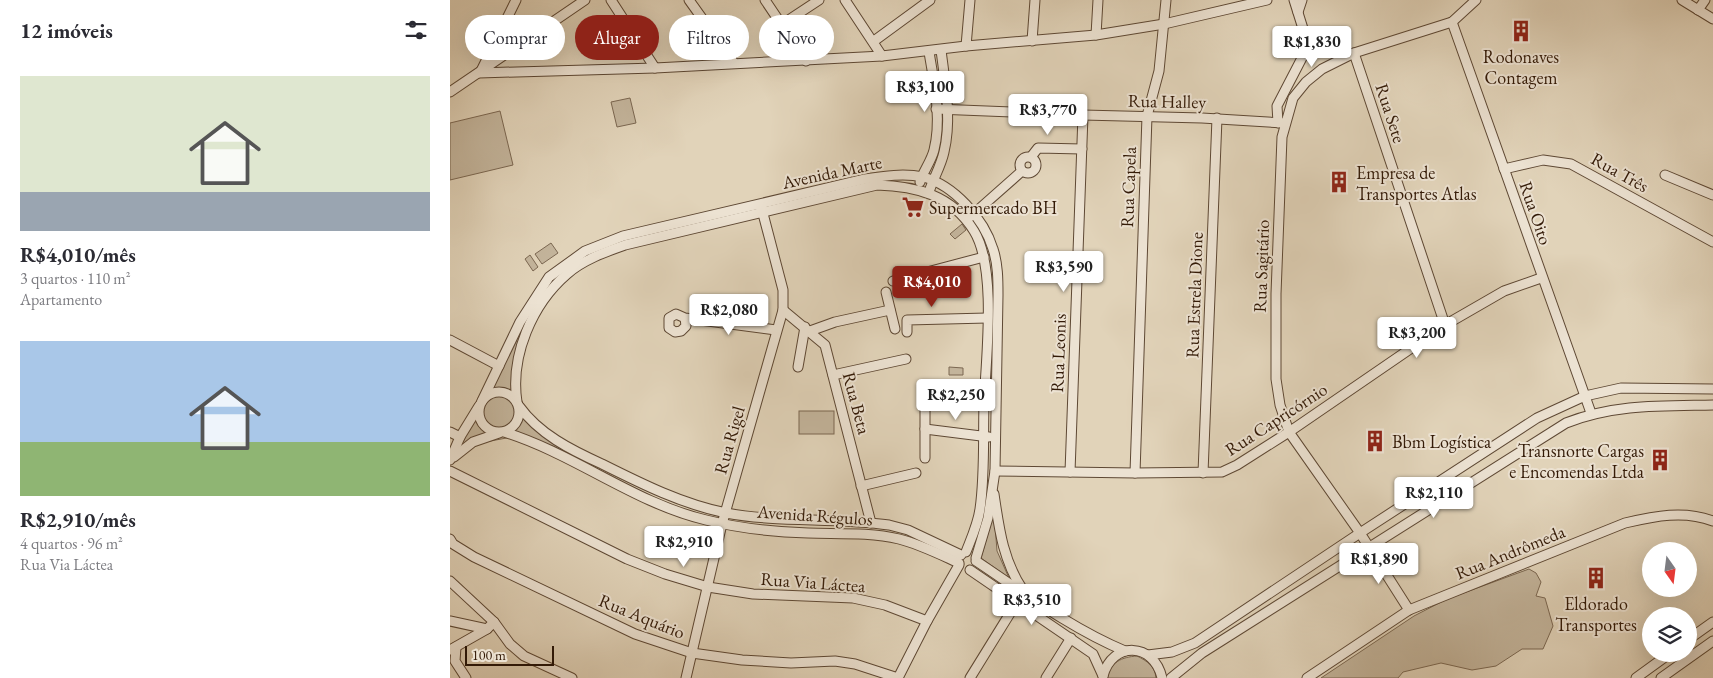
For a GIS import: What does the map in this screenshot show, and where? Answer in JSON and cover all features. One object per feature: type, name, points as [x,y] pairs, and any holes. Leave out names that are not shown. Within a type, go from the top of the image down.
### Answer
[{"type":"street","points":[[479,73],[516,0]]},
{"type":"street","points":[[450,92],[585,0]]},
{"type":"street","points":[[611,0],[655,68]]},
{"type":"street","points":[[689,0],[734,63]]},
{"type":"street","points":[[764,0],[775,15]]},
{"type":"street","points":[[795,15],[818,0]]},
{"type":"street","points":[[844,0],[882,56]]},
{"type":"street","points":[[874,42],[930,0]]},
{"type":"street","points":[[966,46],[970,0]]},
{"type":"street","points":[[1032,41],[1035,0]]},
{"type":"street","points":[[1096,35],[1098,0]]},
{"type":"street","name":"Rua Capela","points":[[1135,473],[1147,116],[1158,70],[1166,0]]},
{"type":"street","points":[[1230,0],[1230,10]]},
{"type":"street","points":[[479,73],[806,61],[929,52],[966,46],[1096,35],[1164,24],[1267,0]]},
{"type":"street","points":[[1281,123],[1277,106],[1304,54],[1305,35],[1294,0]]},
{"type":"street","points":[[1298,12],[1302,0]]},
{"type":"street","name":"Rua Sagitário","points":[[1409,610],[1360,533],[1289,432],[1280,405],[1276,379],[1276,294],[1281,123],[1293,98],[1306,82],[1322,69],[1354,53],[1452,22],[1476,0]]},
{"type":"street","points":[[1682,0],[1713,19]]},
{"type":"street","points":[[1698,10],[1705,0]]},
{"type":"street","name":"Rua Oito","points":[[1452,22],[1541,278],[1591,413]]},
{"type":"street","points":[[929,192],[944,153],[947,138],[947,108],[941,50]]},
{"type":"street","points":[[918,189],[921,177],[934,150],[936,109],[929,52]]},
{"type":"street","name":"Rua Sete","points":[[1354,53],[1445,325]]},
{"type":"street","name":"Rua Halley","points":[[936,109],[1218,118],[1281,123]]},
{"type":"street","name":"Rua Leonis","points":[[1070,472],[1083,115]]},
{"type":"street","name":"Rua Estrela Dione","points":[[1204,473],[1218,118]]},
{"type":"street","points":[[970,217],[1022,171],[1020,164],[1022,160],[1031,157],[1038,148],[1082,149]]},
{"type":"street","name":"Rua Três","points":[[1504,169],[1543,160],[1571,164],[1713,242]]},
{"type":"street","name":"Avenida Marte","points":[[450,460],[460,437],[482,402],[520,322],[548,276],[598,244],[624,241],[762,208],[877,185],[898,185],[918,189],[929,192],[951,204],[970,217],[986,232],[993,250],[997,270],[995,471],[988,518],[975,566],[963,562],[980,511],[987,318],[984,257],[970,217],[960,200],[933,180],[900,175],[865,179],[762,208]]},
{"type":"street","points":[[1665,175],[1713,196]]},
{"type":"street","name":"Rua Rigel","points":[[686,678],[722,524],[783,310],[783,290],[762,208]]},
{"type":"street","name":"Avenida Marte","points":[[518,404],[515,369],[529,327],[549,293],[567,274],[624,241]]},
{"type":"street","points":[[893,282],[984,257]]},
{"type":"street","name":"Rua Capricórnio","points":[[995,471],[1222,472],[1237,465],[1289,432],[1445,325],[1504,290],[1541,278]]},
{"type":"street","points":[[886,292],[895,329]]},
{"type":"street","name":"Rua Beta","points":[[783,310],[825,345],[871,523]]},
{"type":"street","points":[[798,368],[808,329],[890,310]]},
{"type":"street","points":[[685,318],[776,330]]},
{"type":"street","points":[[907,332],[907,320],[987,318]]},
{"type":"street","points":[[520,322],[529,327]]},
{"type":"street","points":[[450,340],[499,366]]},
{"type":"street","points":[[832,375],[906,359]]},
{"type":"street","points":[[1103,677],[1110,660],[1125,651],[1133,650],[1148,655],[1172,652],[1196,643],[1537,418],[1585,396],[1621,388],[1713,389]]},
{"type":"street","points":[[450,460],[473,442],[502,432],[513,428],[518,420],[518,404],[510,394],[500,392],[490,394],[482,402],[479,414],[482,423],[490,430],[502,432]]},
{"type":"street","points":[[925,399],[925,458]]},
{"type":"street","name":"Avenida Régulos","points":[[518,404],[535,425],[593,460],[673,497],[725,513],[871,523],[908,530],[963,562],[1093,654],[1103,677]]},
{"type":"street","points":[[1172,678],[1202,653],[1368,546],[1559,427],[1591,413],[1634,406],[1713,405]]},
{"type":"street","points":[[925,429],[995,437]]},
{"type":"street","points":[[450,432],[460,437]]},
{"type":"street","name":"Avenida Régulos","points":[[502,432],[566,456],[664,507],[722,524],[805,533],[882,536],[919,546],[963,562]]},
{"type":"street","name":"Rua Via Láctea","points":[[450,471],[627,559],[665,574],[708,587],[753,594],[853,598],[885,605],[927,621]]},
{"type":"street","points":[[861,486],[916,473]]},
{"type":"street","points":[[992,486],[1002,545],[1008,564],[1028,596]]},
{"type":"street","name":"Rua Andrômeda","points":[[1307,678],[1409,610],[1625,522],[1662,515],[1697,515],[1713,521]]},
{"type":"street","name":"Rua Aquário","points":[[450,539],[453,544],[474,557],[635,634],[692,653],[742,660],[845,662],[898,678]]},
{"type":"street","points":[[898,678],[927,621],[949,584],[963,562],[972,554],[976,559],[1028,596],[1091,635],[1125,651]]},
{"type":"street","points":[[450,581],[494,622],[510,644],[524,656],[572,678]]},
{"type":"street","points":[[970,678],[1017,602]]},
{"type":"street","points":[[450,621],[487,629]]},
{"type":"street","points":[[466,678],[455,661],[453,649],[487,629],[494,622]]},
{"type":"street","points":[[1697,633],[1713,622]]},
{"type":"street","points":[[1046,678],[1071,638]]},
{"type":"street","points":[[1661,678],[1713,641]]},
{"type":"street","points":[[1148,655],[1160,669],[1162,678]]},
{"type":"street","points":[[1636,678],[1658,662]]},
{"type":"shaded area","points":[[630,98],[636,123],[617,127],[611,102]]},
{"type":"shaded area","points":[[500,111],[513,165],[450,180],[450,123]]},
{"type":"shaded area","points":[[962,224],[966,230],[955,239],[950,234]]},
{"type":"shaded area","points":[[551,243],[558,253],[542,264],[535,254]]},
{"type":"shaded area","points":[[530,255],[538,267],[533,271],[525,259]]},
{"type":"shaded area","points":[[519,335],[517,361],[518,388],[523,404],[527,412],[547,433],[577,457],[512,437],[458,447]]},
{"type":"shaded area","points":[[949,367],[963,368],[963,375],[949,375]]},
{"type":"shaded area","points":[[799,411],[834,411],[834,434],[799,434]]},
{"type":"shaded area","points":[[994,512],[997,551],[1009,578],[981,558]]},
{"type":"shaded area","points":[[1529,569],[1536,573],[1541,582],[1536,596],[1545,598],[1553,626],[1543,649],[1522,649],[1496,666],[1472,670],[1441,663],[1403,672],[1398,678],[1321,678],[1414,616],[1447,599]]},
{"type":"shaded area","points":[[1137,656],[1150,664],[1156,678],[1107,678],[1111,668],[1118,661]]},
{"type":"place","name":"Rodonaves Contagem","points":[[1521,31]]},
{"type":"place","name":"Empresa de Transportes Atlas","points":[[1339,182]]},
{"type":"place","name":"Supermercado BH","points":[[913,207]]},
{"type":"place","name":"Bbm Logística","points":[[1375,441]]},
{"type":"place","name":"Transnorte Cargas e Encomendas Ltda","points":[[1660,460]]},
{"type":"place","name":"Eldorado Transportes","points":[[1596,578]]}]
